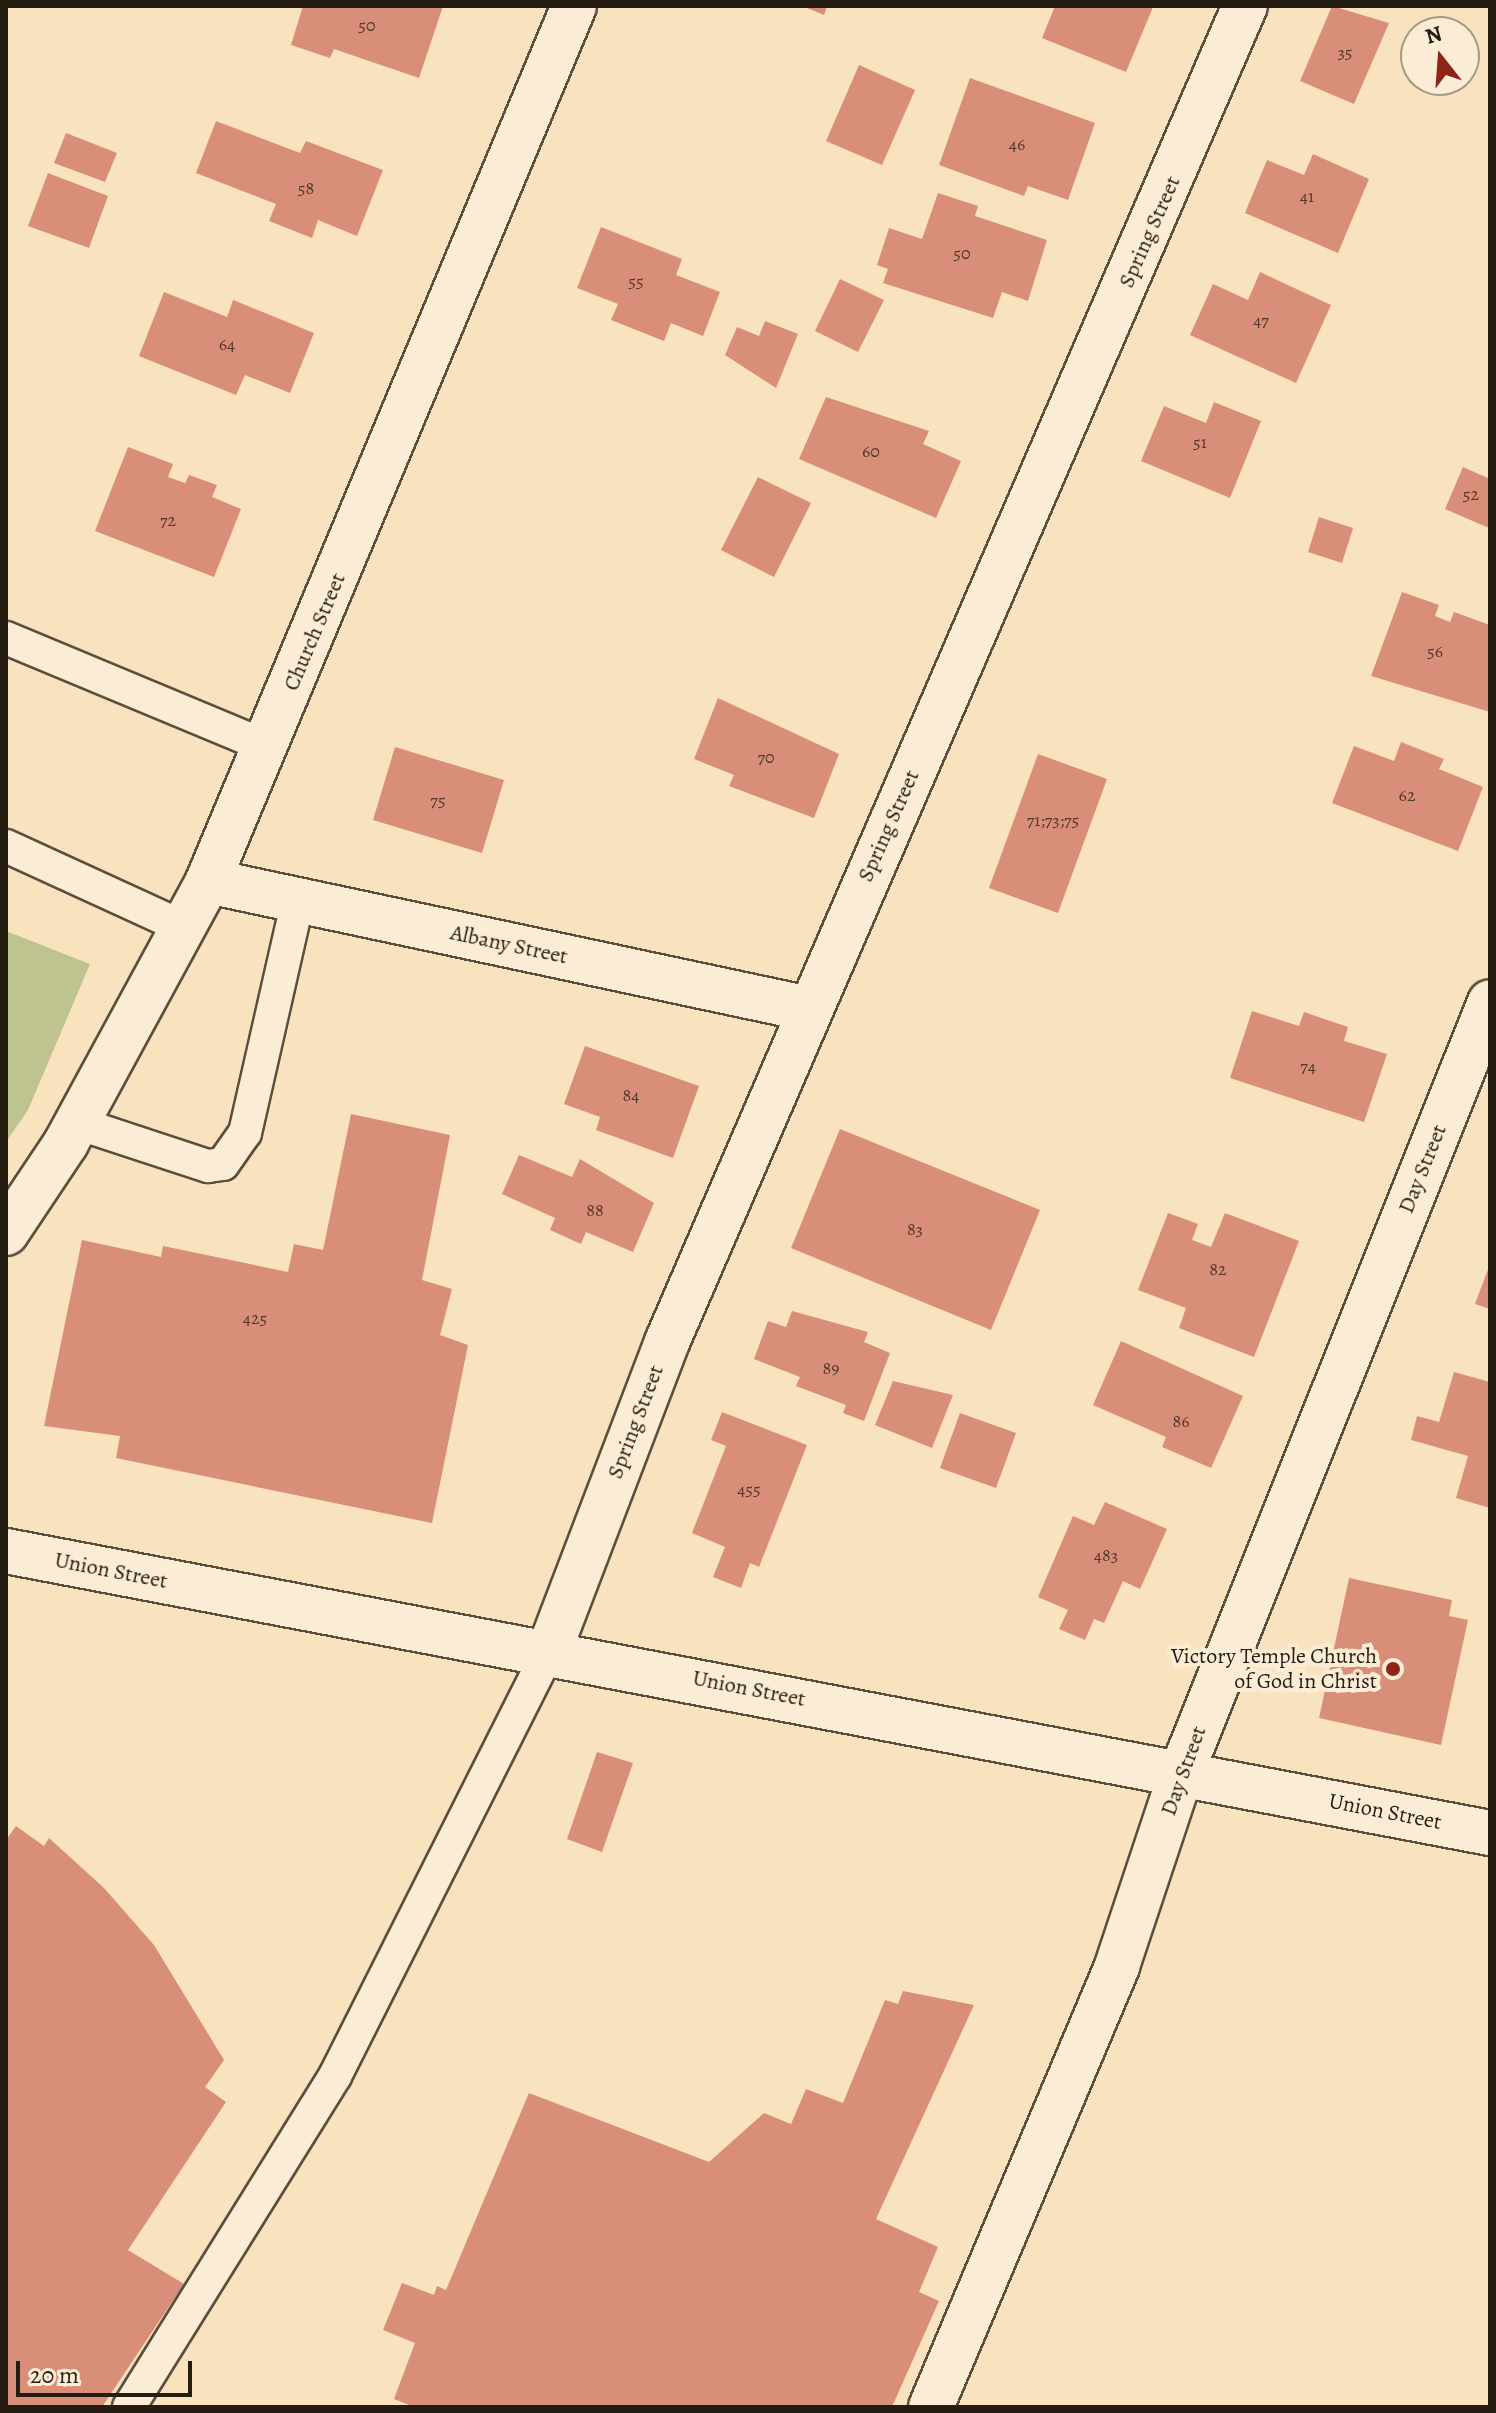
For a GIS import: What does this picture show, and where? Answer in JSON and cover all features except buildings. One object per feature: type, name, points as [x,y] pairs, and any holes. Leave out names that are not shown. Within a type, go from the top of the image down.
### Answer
[{"type":"street","name":"Church Street","points":[[6,1233],[77,1123],[208,881],[574,6]]},
{"type":"street","name":"Spring Street","points":[[549,1651],[667,1342],[1245,6]]},
{"type":"street","name":"Albany Street","points":[[208,881],[809,1009]]},
{"type":"street","name":"Day Street","points":[[931,2407],[1117,1966],[1182,1771],[1490,1002]]},
{"type":"street","name":"Union Street","points":[[6,1551],[1182,1771],[1490,1833]]},
{"type":"lane","points":[[6,638],[266,746]]},
{"type":"lane","points":[[6,846],[183,927]]},
{"type":"lane","points":[[77,1123],[208,1166],[223,1164],[245,1133],[298,900]]},
{"type":"lane","points":[[129,2407],[335,2076],[549,1651]]},
{"type":"green space","points":[[6,931],[90,964],[28,1110],[6,1142]]},
{"type":"place","name":"Victory Temple Church of God in Christ","points":[[1393,1669]]}]
